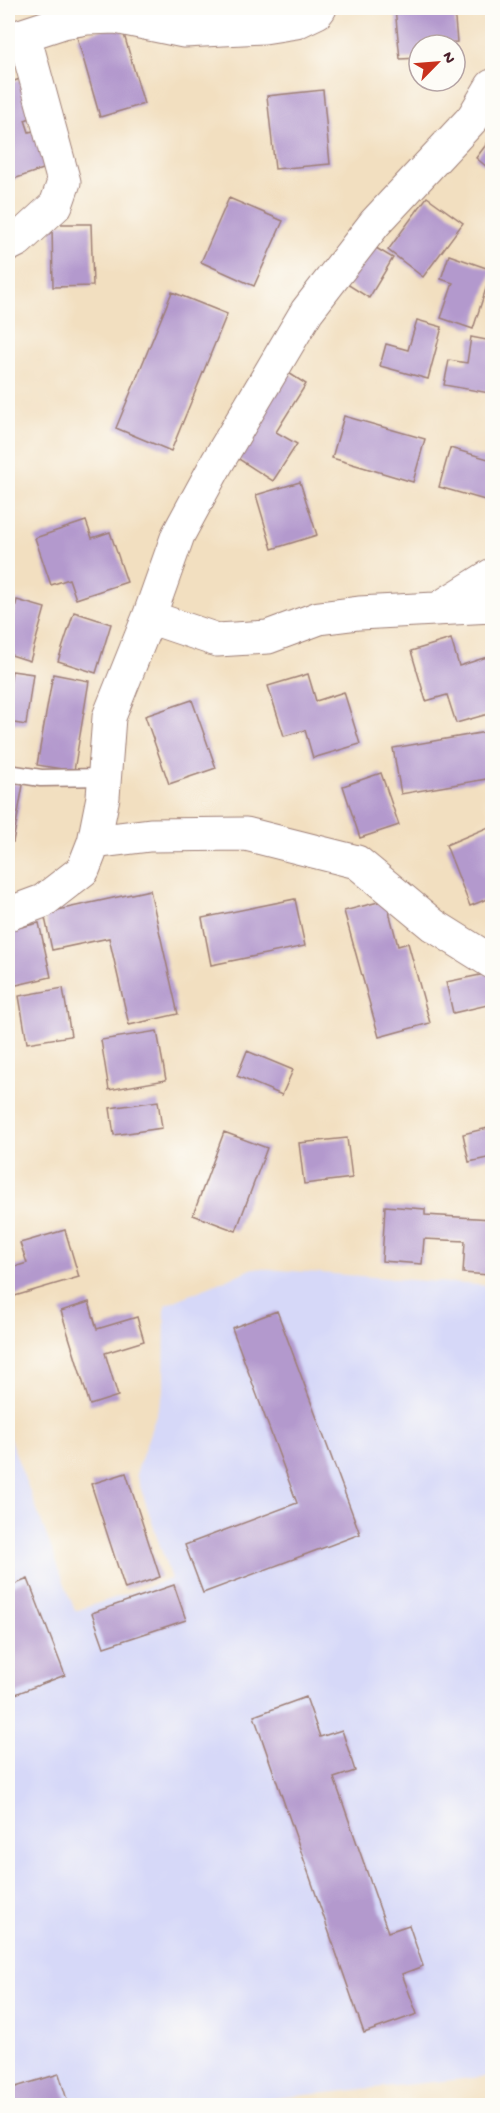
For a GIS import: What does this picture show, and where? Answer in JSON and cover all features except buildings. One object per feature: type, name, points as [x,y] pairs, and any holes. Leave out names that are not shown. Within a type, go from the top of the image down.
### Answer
[{"type":"street","points":[[8,245],[18,240],[56,205],[64,182],[16,37],[63,22],[116,16],[184,31],[264,27],[296,22],[317,12],[320,8]]},
{"type":"street","points":[[8,914],[43,901],[83,870],[94,842],[105,777],[109,717],[149,617],[178,535],[307,311],[375,223],[473,118],[492,86]]},
{"type":"street","points":[[437,610],[492,575]]},
{"type":"street","points":[[149,617],[217,640],[268,637],[319,618],[359,613],[492,606]]},
{"type":"street","points":[[94,842],[150,836],[246,834],[357,862],[434,925],[492,962]]},
{"type":"lane","points":[[8,773],[41,778],[105,777]]},
{"type":"shaded area","points":[[254,1268],[492,1286],[492,2076],[207,2105],[8,2105],[8,1434],[75,1611],[171,1579],[136,1474],[164,1391],[165,1305]]}]
